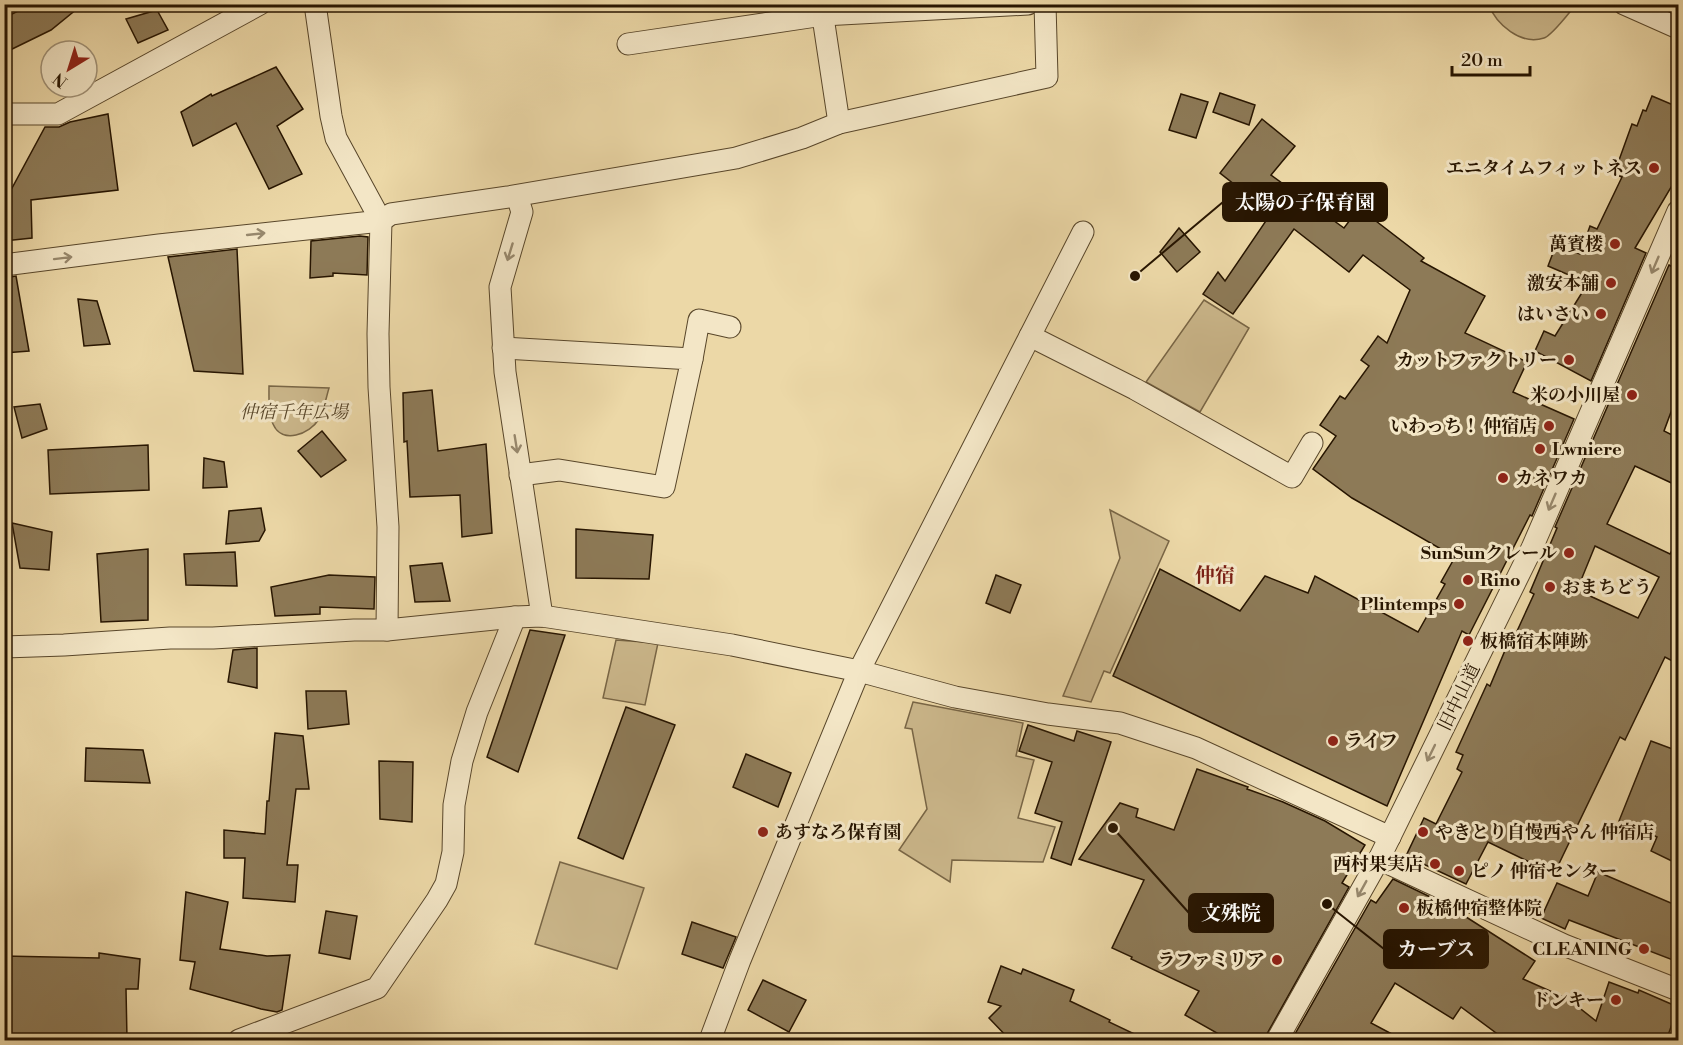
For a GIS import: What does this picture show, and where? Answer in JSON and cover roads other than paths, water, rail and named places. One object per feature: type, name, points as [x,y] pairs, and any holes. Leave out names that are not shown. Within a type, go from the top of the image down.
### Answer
[{"type":"street","points":[[4,114],[58,114],[260,4]]},
{"type":"street","points":[[315,4],[336,138],[381,220],[378,345],[388,527],[387,630]]},
{"type":"street","points":[[628,44],[822,10],[1028,4]]},
{"type":"street","points":[[4,265],[381,220],[391,214],[517,196],[736,159],[802,138],[839,123],[1047,77],[1045,4]]},
{"type":"street","points":[[1624,4],[1678,28]]},
{"type":"street","points":[[822,10],[839,123]]},
{"type":"street","points":[[517,196],[522,212],[500,286],[503,348],[542,616]]},
{"type":"street","name":"旧中山道","points":[[1277,1041],[1379,859],[1532,548],[1678,211]]},
{"type":"street","points":[[710,1041],[740,960],[859,671],[1083,232]]},
{"type":"street","points":[[520,475],[559,470],[664,487],[699,320],[730,327]]},
{"type":"street","points":[[1030,336],[1135,389],[1292,477],[1312,443]]},
{"type":"street","points":[[503,348],[692,359]]},
{"type":"street","points":[[4,646],[387,630],[542,616],[732,645],[859,671],[955,697],[1048,714],[1120,723],[1196,748],[1390,837]]},
{"type":"street","points":[[239,1041],[378,988],[437,900],[446,884],[453,852],[454,805],[462,761],[477,712],[515,617]]},
{"type":"street","points":[[1379,859],[1564,945],[1678,990]]},
{"type":"place","name":"エニタイムフィットネス","points":[[1654,168]]},
{"type":"place","name":"萬賓楼","points":[[1615,244]]},
{"type":"place","name":"太陽の子保育園","points":[[1135,276]]},
{"type":"place","name":"激安本舗","points":[[1611,283]]},
{"type":"place","name":"はいさい","points":[[1601,314]]},
{"type":"place","name":"カットファクトリー","points":[[1569,360]]},
{"type":"place","name":"米の小川屋","points":[[1632,395]]},
{"type":"place","name":"いわっち！ 仲宿店","points":[[1549,426]]},
{"type":"place","name":"Lwniere","points":[[1540,449]]},
{"type":"place","name":"カネワカ","points":[[1503,478]]},
{"type":"place","name":"SunSunクレール","points":[[1569,553]]},
{"type":"place","name":"Rino","points":[[1468,580]]},
{"type":"place","name":"おまちどう","points":[[1550,587]]},
{"type":"place","name":"Plintemps","points":[[1459,604]]},
{"type":"place","name":"板橋宿本陣跡","points":[[1468,641]]},
{"type":"place","name":"ライフ","points":[[1333,741]]},
{"type":"place","name":"文殊院","points":[[1113,828]]},
{"type":"place","name":"あすなろ保育園","points":[[763,832]]},
{"type":"place","name":"やきとり自慢西やん 仲宿店","points":[[1423,832]]},
{"type":"place","name":"西村果実店","points":[[1435,864]]},
{"type":"place","name":"ピノ 仲宿センター","points":[[1459,871]]},
{"type":"place","name":"カーブス","points":[[1327,904]]},
{"type":"place","name":"板橋仲宿整体院","points":[[1404,908]]},
{"type":"place","name":"CLEANING","points":[[1644,949]]},
{"type":"place","name":"ラファミリア","points":[[1277,960]]},
{"type":"place","name":"ドンキー","points":[[1616,1000]]},
{"type":"district","name":"仲宿","points":[[1215,575]]},
{"type":"park label","name":"仲宿千年広場","points":[[294,412]]}]
